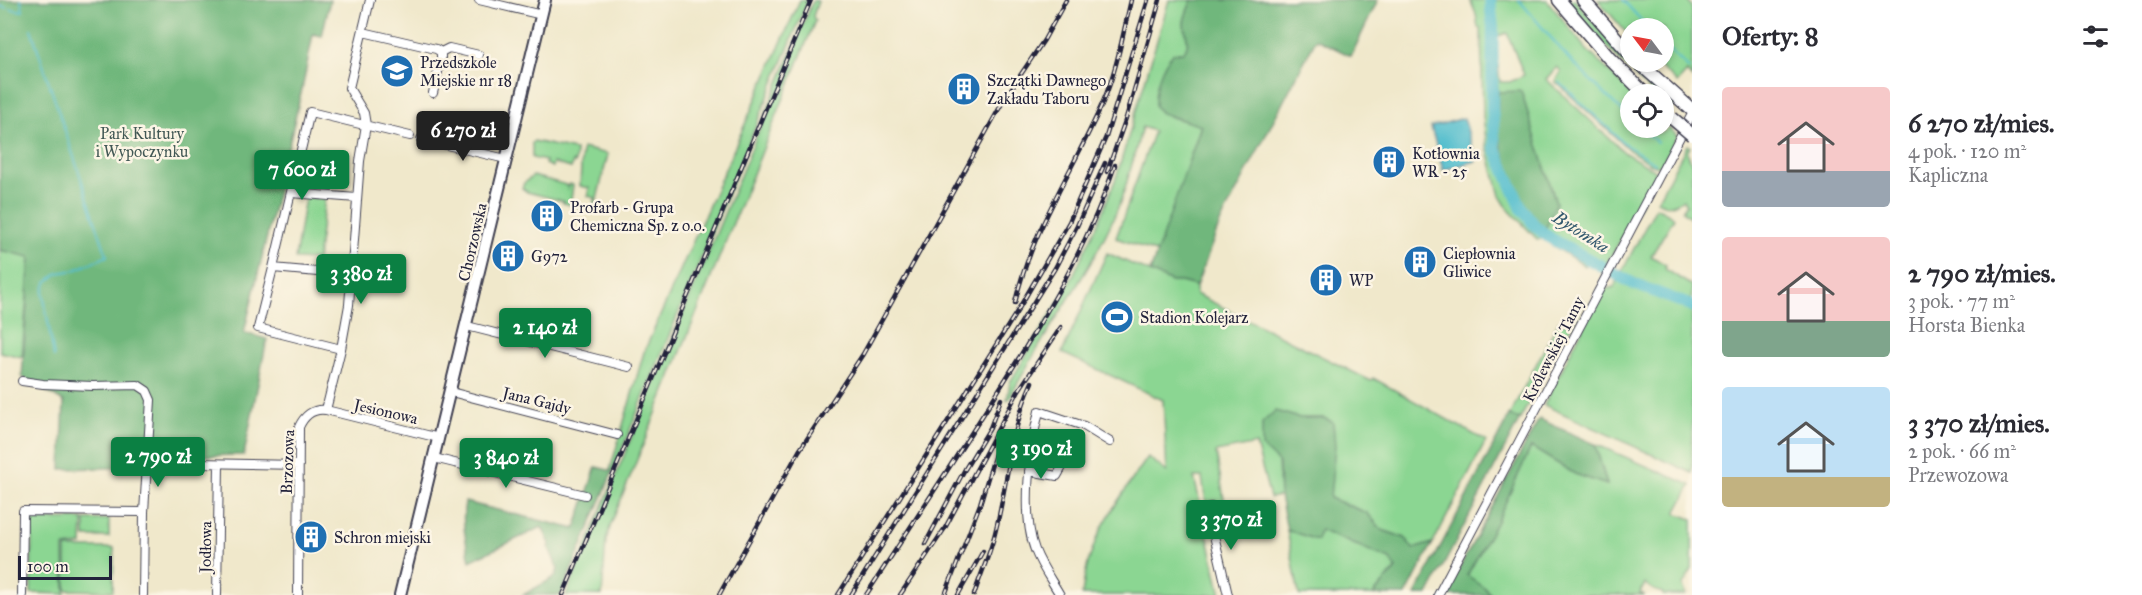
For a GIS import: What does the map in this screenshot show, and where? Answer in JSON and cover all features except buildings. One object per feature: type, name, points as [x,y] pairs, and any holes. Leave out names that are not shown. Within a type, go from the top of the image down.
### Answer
[{"type":"highway","points":[[1559,0],[1609,58],[1636,84]]},
{"type":"highway","points":[[1583,0],[1620,43]]},
{"type":"highway","points":[[1649,72],[1692,110]]},
{"type":"highway","points":[[1674,119],[1692,135]]},
{"type":"main road","name":"Chorzowska","points":[[400,595],[545,0]]},
{"type":"street","points":[[326,410],[349,305],[361,153],[366,125],[364,113],[349,88],[370,0]]},
{"type":"street","points":[[479,0],[501,3],[542,15]]},
{"type":"street","points":[[363,32],[441,52]]},
{"type":"street","points":[[441,52],[449,48],[480,55]]},
{"type":"street","points":[[433,93],[441,52]]},
{"type":"street","points":[[341,349],[258,328],[310,112],[410,136]]},
{"type":"street","name":"Królewskiej Tamy","points":[[1438,595],[1692,114]]},
{"type":"street","points":[[421,139],[506,159]]},
{"type":"street","points":[[291,193],[357,198]]},
{"type":"street","points":[[273,268],[351,275]]},
{"type":"street","points":[[467,326],[629,367]]},
{"type":"street","points":[[22,381],[83,385],[138,385],[143,387],[151,400],[144,512],[143,595]]},
{"type":"street","name":"Jana Gajdy","points":[[451,392],[617,435]]},
{"type":"street","name":"Jesionowa","points":[[326,410],[440,438]]},
{"type":"street","name":"Brzozowa","points":[[298,595],[299,433],[302,422],[314,411],[326,410]]},
{"type":"street","points":[[1060,595],[1035,550],[1029,512],[1029,471],[1039,411],[1084,426],[1110,442]]},
{"type":"street","points":[[1029,471],[1057,476],[1066,459],[1034,438]]},
{"type":"street","points":[[434,458],[585,495]]},
{"type":"street","points":[[147,462],[299,465]]},
{"type":"street","name":"Jodłowa","points":[[217,595],[219,464]]},
{"type":"street","points":[[1211,507],[1209,514],[1228,595]]},
{"type":"street","points":[[22,595],[23,511],[144,512]]},
{"type":"green space","name":"Park Kultury i Wypoczynku","points":[[0,0],[330,0],[322,36],[313,34],[244,333],[267,339],[244,455],[142,457],[141,467],[61,469],[64,402],[22,377],[30,257],[0,250]]},
{"type":"green space","points":[[800,0],[808,0],[613,471],[610,470],[644,352]]},
{"type":"green space","points":[[813,0],[818,1],[813,16],[815,21],[611,524],[606,540],[602,595],[566,595]]},
{"type":"green space","points":[[1169,0],[1192,0],[1184,21],[1188,42],[1183,52],[1177,52],[1160,82],[1155,99],[1156,107],[1168,116],[1201,125],[1158,253],[1116,238],[1154,131],[1142,127],[1124,190],[1106,235],[1007,400],[1010,382],[1068,286],[1098,223],[1116,178]]},
{"type":"green space","points":[[1192,0],[1378,0],[1351,56],[1316,39],[1220,223],[1196,286],[1172,282],[1150,272],[1201,126],[1161,113],[1155,106],[1157,85],[1165,64],[1173,53],[1183,52],[1186,49],[1184,21]]},
{"type":"green space","points":[[1470,0],[1547,0],[1586,49],[1622,84],[1620,138],[1674,138],[1674,133],[1677,136],[1662,164],[1658,166],[1651,164],[1629,150],[1555,81],[1561,71],[1557,67],[1546,79],[1625,153],[1657,174],[1607,264],[1555,238],[1545,230],[1556,203],[1521,92],[1498,92],[1496,66],[1498,65],[1500,82],[1510,82],[1524,75],[1507,33],[1496,37],[1497,27],[1488,28],[1488,112],[1492,148],[1511,195],[1525,219],[1543,236],[1587,261],[1585,266],[1541,238],[1538,240],[1508,209],[1500,196],[1487,147],[1483,117],[1481,28],[1478,28],[1476,14]]},
{"type":"green space","points":[[1566,0],[1575,0],[1620,52],[1620,60]]},
{"type":"green space","points":[[1598,0],[1688,0],[1692,8],[1692,78],[1687,72],[1677,83],[1665,72],[1674,72],[1674,18],[1620,18],[1620,25]]},
{"type":"green space","points":[[1632,72],[1641,72],[1654,84],[1642,83]]},
{"type":"green space","points":[[1521,91],[1556,203],[1545,230],[1529,212],[1518,194],[1501,146],[1497,124],[1498,92]]},
{"type":"green space","points":[[534,141],[574,150],[576,152],[575,163],[573,162],[571,168],[553,163],[552,167],[545,164],[546,161],[532,158]]},
{"type":"green space","points":[[1687,145],[1690,147],[1687,152],[1692,164],[1692,214],[1690,218],[1682,211],[1687,204],[1683,199],[1670,205],[1657,201]]},
{"type":"green space","points":[[582,148],[608,154],[594,211],[527,192],[522,188],[524,183],[533,176],[567,185],[568,188],[569,184],[573,185],[571,200],[574,204],[592,210],[595,198],[588,196],[589,188],[580,186]]},
{"type":"green space","points":[[305,197],[325,199],[317,260],[295,259]]},
{"type":"green space","points":[[1656,207],[1674,218],[1651,256],[1666,265],[1665,269],[1692,286],[1692,302],[1621,273]]},
{"type":"green space","points":[[0,250],[30,257],[22,357],[0,352]]},
{"type":"green space","points":[[1107,253],[1172,282],[1196,286],[1196,294],[1371,381],[1373,378],[1486,441],[1433,543],[1413,549],[1405,538],[1382,530],[1367,513],[1330,498],[1324,418],[1300,418],[1275,411],[1280,496],[1270,498],[1256,444],[1216,452],[1225,505],[1221,507],[1224,521],[1215,522],[1213,513],[1217,510],[1215,501],[1206,503],[1202,477],[1194,477],[1221,595],[1082,595],[1090,556],[1105,522],[1125,490],[1148,457],[1167,472],[1163,400],[1062,353]]},
{"type":"green space","points":[[1618,278],[1630,287],[1692,309],[1692,473],[1544,405],[1602,290],[1614,287]]},
{"type":"green space","points":[[1580,297],[1584,303],[1520,419],[1509,416],[1559,321],[1565,324]]},
{"type":"green space","points":[[1275,411],[1300,418],[1324,418],[1333,422],[1335,446],[1330,498],[1367,513],[1382,530],[1405,538],[1413,549],[1433,543],[1406,595],[1373,595],[1396,569],[1390,559],[1320,530],[1317,540],[1287,530],[1280,496],[1279,463],[1262,447],[1262,423]]},
{"type":"green space","points":[[1509,416],[1520,419],[1428,595],[1415,595]]},
{"type":"green space","points":[[1539,419],[1595,444],[1607,485],[1575,474],[1531,447],[1496,523],[1467,575],[1491,595],[1445,595]]},
{"type":"green space","points":[[1595,444],[1691,485],[1676,513],[1692,519],[1692,569],[1683,585],[1686,595],[1663,595],[1645,584],[1640,593],[1645,595],[1491,595],[1484,587],[1467,576],[1496,523],[1531,447],[1575,474],[1607,484]]},
{"type":"green space","points":[[596,467],[613,471],[561,595],[523,595],[555,577],[558,569],[542,527],[470,561],[464,524],[465,502],[575,529]]},
{"type":"green space","points":[[83,519],[82,545],[64,547],[65,594],[31,593],[32,520]]},
{"type":"green space","points":[[109,519],[109,537],[85,537],[85,520]]},
{"type":"green space","points":[[1287,530],[1317,540],[1319,530],[1390,559],[1396,568],[1373,595],[1299,595]]},
{"type":"green space","points":[[66,548],[114,548],[113,591],[66,590]]},
{"type":"water","points":[[1464,118],[1476,161],[1443,170],[1431,127]]},
{"type":"waterway","points":[[11,9],[23,11],[21,0]]},
{"type":"waterway","name":"Bytomka","points":[[1490,0],[1493,28],[1492,108],[1495,148],[1522,209],[1536,227],[1550,238],[1634,284],[1692,306]]},
{"type":"waterway","points":[[1519,0],[1569,59],[1620,109]]},
{"type":"waterway","points":[[1623,0],[1639,18]]},
{"type":"waterway","points":[[0,6],[6,8]]},
{"type":"waterway","points":[[31,29],[107,256],[75,270],[58,273],[46,283],[43,293],[54,357]]},
{"type":"waterway","points":[[1674,55],[1689,69]]},
{"type":"waterway","points":[[1559,82],[1626,145],[1655,163]]},
{"type":"waterway","points":[[1652,138],[1657,142]]},
{"type":"railway","points":[[563,595],[811,0]]},
{"type":"railway","points":[[719,595],[799,451],[863,354],[1005,98],[1044,40],[1066,0]]},
{"type":"railway","points":[[1015,303],[1022,276],[1042,225],[1092,127],[1108,90],[1131,0]]},
{"type":"railway","points":[[838,595],[1018,310],[1069,222],[1106,137],[1148,0]]},
{"type":"railway","points":[[1107,172],[1126,118],[1160,0]]},
{"type":"railway","points":[[851,595],[1055,268],[1077,226],[1105,163]]},
{"type":"railway","points":[[866,595],[1049,308],[1092,224],[1115,165]]},
{"type":"railway","points":[[900,595],[945,528],[1019,390],[1061,327]]},
{"type":"railway","points":[[974,595],[994,538],[1019,417],[1032,382]]},
{"type":"railway","points":[[925,544],[990,428],[1001,399]]},
{"type":"railway","points":[[945,595],[1004,434]]},
{"type":"railway","points":[[958,595],[983,551]]},
{"type":"place","name":"Przedszkole Miejskie nr 18","points":[[397,71]]},
{"type":"place","name":"Szczątki Dawnego Zakładu Taboru","points":[[964,89]]},
{"type":"place","name":"Kotłownia WR - 25","points":[[1389,162]]},
{"type":"place","name":"Profarb - Grupa Chemiczna Sp. z o.o.","points":[[547,216]]},
{"type":"place","name":"G972","points":[[508,256]]},
{"type":"place","name":"Ciepłownia Gliwice","points":[[1420,262]]},
{"type":"place","name":"WP","points":[[1326,280]]},
{"type":"place","name":"Stadion Kolejarz","points":[[1117,317]]},
{"type":"place","name":"Schron miejski","points":[[311,537]]}]
